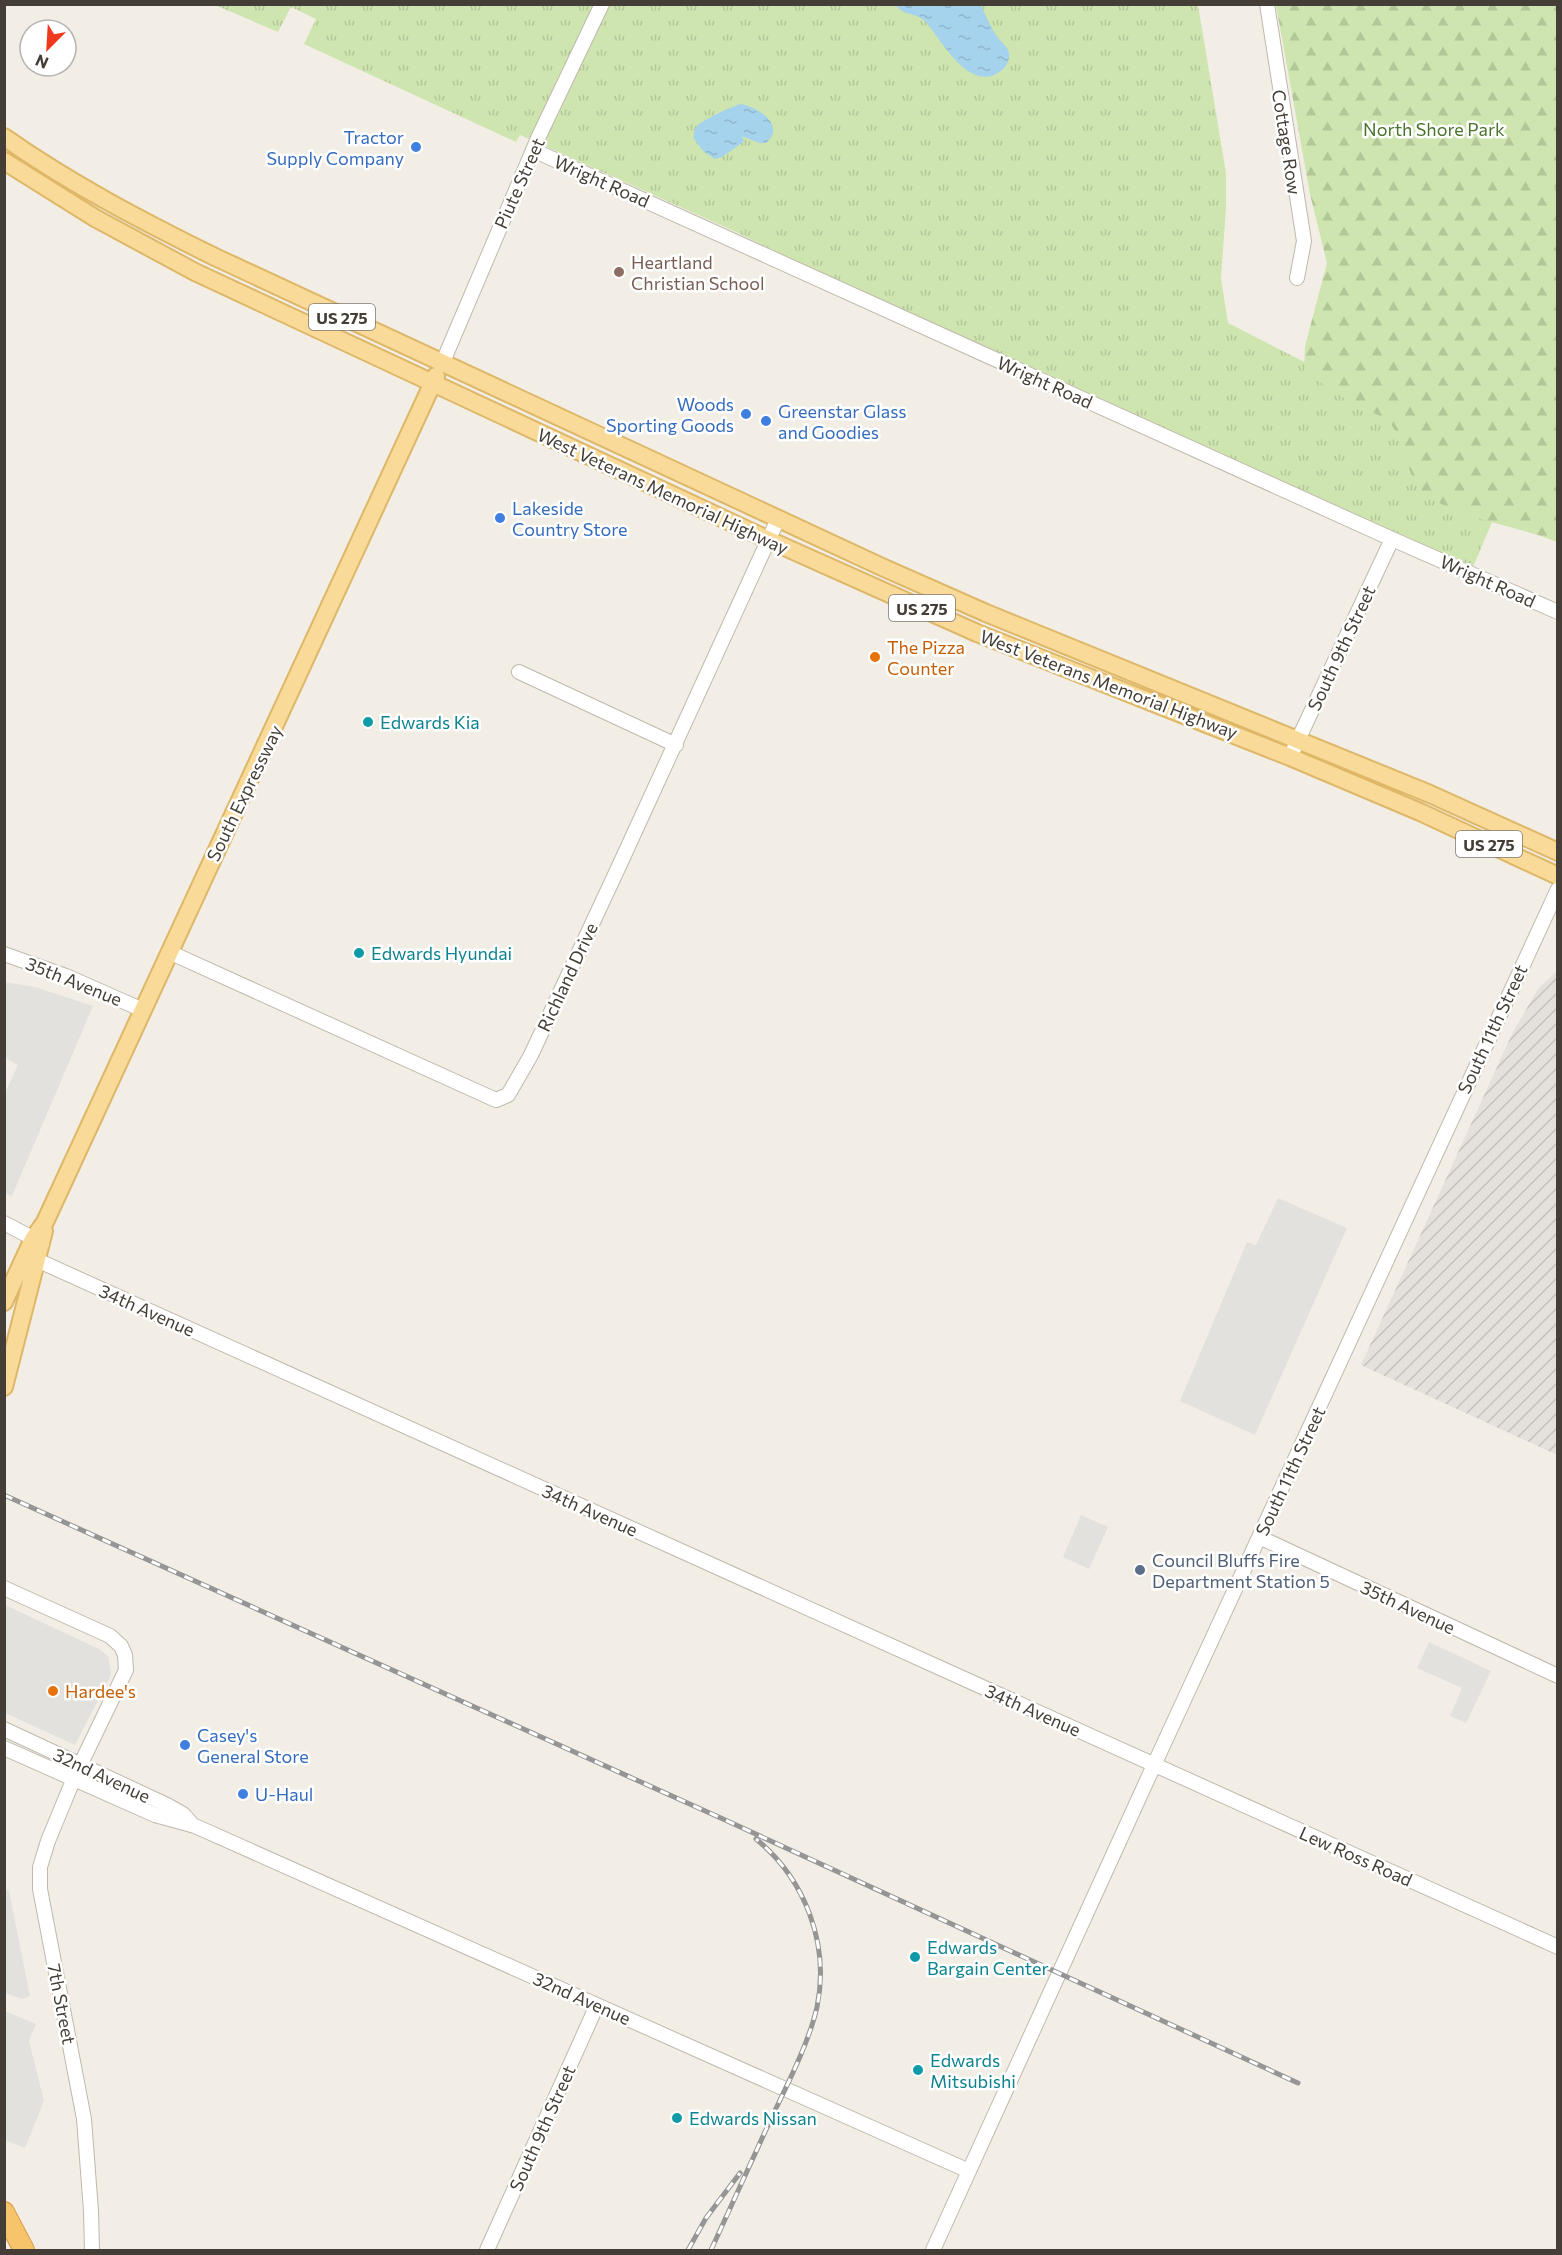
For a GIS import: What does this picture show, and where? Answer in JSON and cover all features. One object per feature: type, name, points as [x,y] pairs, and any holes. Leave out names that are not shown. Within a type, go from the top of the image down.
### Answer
[{"type":"highway","points":[[4,2212],[24,2250]]},
{"type":"main road","name":"US 275","points":[[4,136],[125,212],[442,364]]},
{"type":"main road","name":"US 275","points":[[4,161],[69,203],[138,243],[433,384]]},
{"type":"main road","name":"South Expressway","points":[[4,1387],[32,1258],[45,1222],[442,364]]},
{"type":"main road","name":"West Veterans Memorial Highway","points":[[442,364],[986,613],[1298,738],[1430,794],[1557,852]]},
{"type":"main road","name":"West Veterans Memorial Highway","points":[[433,384],[769,540],[977,633],[1290,757],[1420,812],[1557,876]]},
{"type":"main road","name":"South Expressway","points":[[4,1302],[32,1258]]},
{"type":"street","name":"Piute Street","points":[[442,364],[533,150],[602,4]]},
{"type":"street","name":"Cottage Row","points":[[1267,4],[1304,241],[1297,278]]},
{"type":"street","name":"Wright Road","points":[[533,150],[1557,612]]},
{"type":"street","name":"Richland Drive","points":[[169,952],[496,1100],[508,1095],[516,1085],[531,1055],[778,519]]},
{"type":"street","name":"South 9th Street","points":[[1290,757],[1392,539]]},
{"type":"street","points":[[519,672],[675,745]]},
{"type":"street","name":"South 11th Street","points":[[933,2250],[1557,889]]},
{"type":"street","name":"35th Avenue","points":[[4,954],[66,976],[143,1010]]},
{"type":"street","points":[[4,1222],[38,1241]]},
{"type":"street","name":"34th Avenue","points":[[32,1258],[1154,1765]]},
{"type":"street","name":"35th Avenue","points":[[1259,1538],[1557,1676]]},
{"type":"street","name":"7th Street","points":[[4,1588],[110,1636],[121,1647],[125,1655],[126,1670],[123,1679],[110,1701],[74,1778],[41,1859],[40,1877],[84,2119],[92,2250]]},
{"type":"street","name":"32nd Avenue","points":[[4,1730],[167,1805],[183,1814],[195,1826]]},
{"type":"street","name":"32nd Avenue","points":[[4,1748],[155,1815],[195,1826],[969,2171]]},
{"type":"street","name":"Lew Ross Road","points":[[1154,1765],[1557,1947]]},
{"type":"street","name":"South 9th Street","points":[[487,2250],[597,2005]]},
{"type":"shaded area","points":[[1557,971],[1557,1455],[1361,1365],[1513,1032],[1538,989]]},
{"type":"shaded area","points":[[5,982],[35,987],[93,1006],[12,1196],[5,1193],[5,1091],[18,1065],[5,1058]]},
{"type":"shaded area","points":[[1278,1198],[1347,1228],[1255,1435],[1180,1401],[1247,1242],[1256,1245]]},
{"type":"shaded area","points":[[1081,1515],[1108,1527],[1089,1569],[1063,1557]]},
{"type":"shaded area","points":[[5,1605],[99,1649],[108,1656],[111,1673],[109,1679],[75,1745],[5,1713]]},
{"type":"shaded area","points":[[1429,1642],[1491,1671],[1466,1723],[1450,1716],[1462,1688],[1417,1668]]},
{"type":"shaded area","points":[[4,1889],[9,1891],[30,1996],[22,1999],[5,1993]]},
{"type":"shaded area","points":[[5,2011],[36,2024],[29,2041],[44,2101],[25,2148],[5,2140]]},
{"type":"green space","points":[[215,5],[1198,5],[1226,173],[1221,279],[1228,323],[1371,396],[1285,5],[1557,5],[1557,513],[1504,494],[1473,567],[825,276],[736,232],[520,135],[516,142],[304,44],[316,19],[291,7],[278,32]]},
{"type":"green space","name":"North Shore Park","points":[[1276,5],[1557,5],[1558,158],[1553,183],[1558,208],[1557,542],[1458,511],[1427,496],[1415,482],[1390,423],[1381,416],[1339,395],[1304,370],[1305,346],[1327,263],[1310,194]]},
{"type":"water","points":[[896,5],[981,5],[995,34],[1008,51],[1007,64],[1002,70],[990,76],[979,76],[968,71],[958,63],[925,21],[902,11]]},
{"type":"water","points":[[741,104],[755,109],[767,118],[772,124],[772,136],[766,143],[760,143],[741,136],[743,142],[722,157],[715,159],[703,151],[694,139],[695,129],[711,117]]},
{"type":"railway","points":[[4,1495],[723,1819],[1298,2083]]},
{"type":"railway","points":[[711,2250],[803,2050],[817,2007],[820,1983],[820,1960],[810,1914],[788,1873],[756,1839]]},
{"type":"railway","points":[[688,2250],[706,2218],[740,2173]]},
{"type":"place","name":"Tractor Supply Company","points":[[416,147]]},
{"type":"place","name":"Heartland Christian School","points":[[619,272]]},
{"type":"place","name":"Woods Sporting Goods","points":[[746,414]]},
{"type":"place","name":"Greenstar Glass and Goodies","points":[[766,421]]},
{"type":"place","name":"Lakeside Country Store","points":[[500,518]]},
{"type":"place","name":"The Pizza Counter","points":[[875,657]]},
{"type":"place","name":"Edwards Kia","points":[[368,722]]},
{"type":"place","name":"Edwards Hyundai","points":[[359,953]]},
{"type":"place","name":"Council Bluffs Fire Department Station 5","points":[[1140,1570]]},
{"type":"place","name":"Hardee's","points":[[53,1691]]},
{"type":"place","name":"Casey's General Store","points":[[185,1745]]},
{"type":"place","name":"U-Haul","points":[[243,1794]]},
{"type":"place","name":"Edwards Bargain Center","points":[[915,1957]]},
{"type":"place","name":"Edwards Mitsubishi","points":[[918,2070]]},
{"type":"place","name":"Edwards Nissan","points":[[677,2118]]}]
